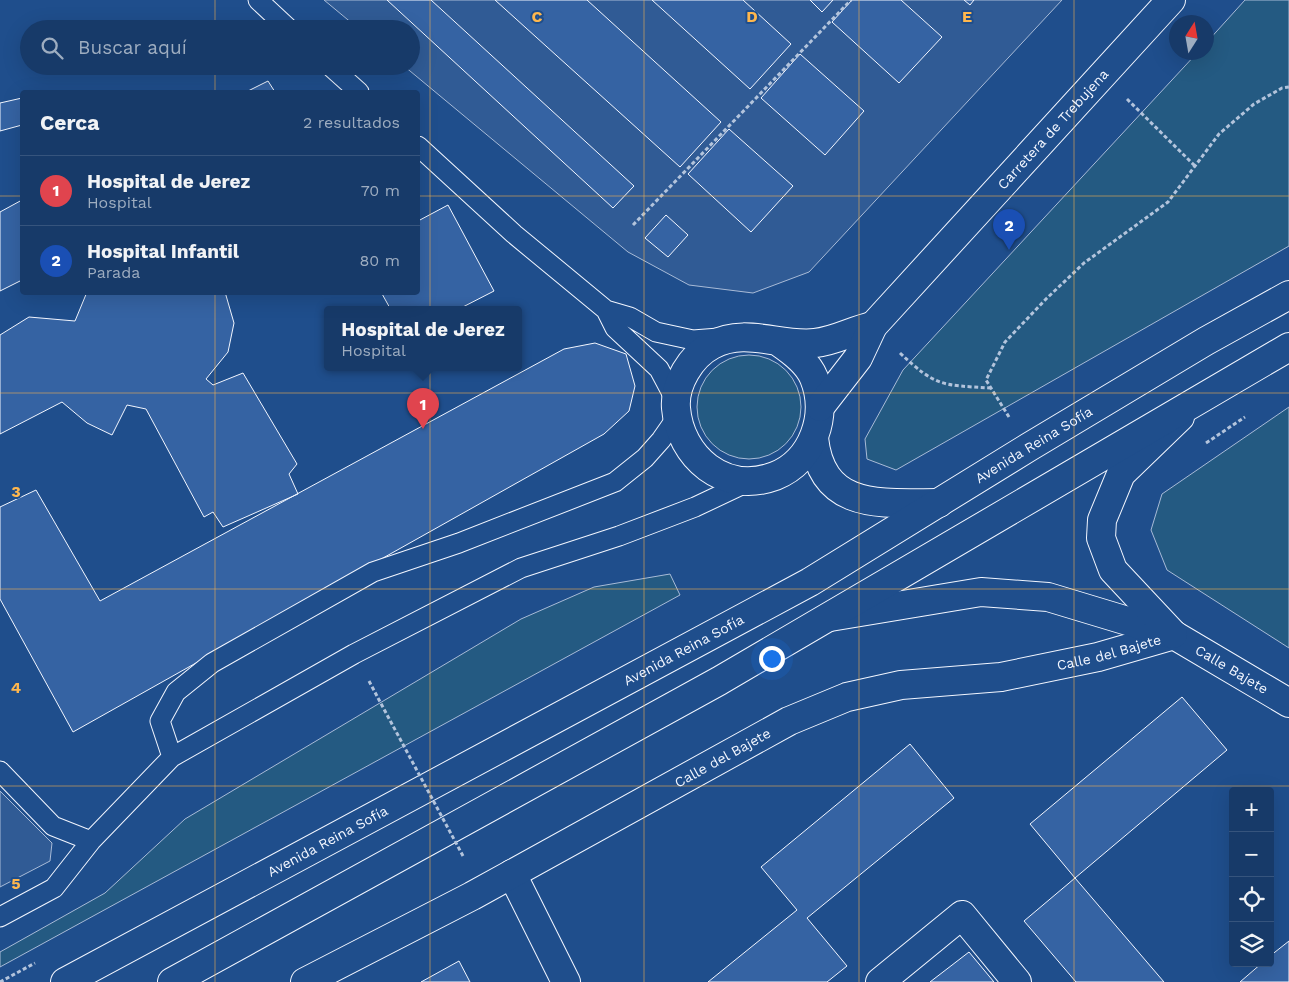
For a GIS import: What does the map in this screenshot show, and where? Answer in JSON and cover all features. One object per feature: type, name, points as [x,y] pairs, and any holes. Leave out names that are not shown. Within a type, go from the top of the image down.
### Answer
[{"type":"main road","name":"Carretera de Trebujena","points":[[820,407],[858,358],[873,326],[1171,0]]},
{"type":"main road","name":"Avenida Reina Sofía","points":[[65,982],[810,582],[1029,447],[1206,341],[1289,295]]},
{"type":"main road","name":"Carretera de Trebujena","points":[[780,343],[799,357],[814,376],[820,399],[820,407],[819,423],[814,438],[795,464],[775,476],[751,480],[727,478],[706,467],[689,450],[678,429],[677,409],[680,382],[692,361],[711,346],[733,337],[757,336],[780,343],[832,341],[862,328],[873,326]]},
{"type":"main road","points":[[172,982],[711,685],[1191,407],[1289,347]]},
{"type":"main road","points":[[1174,635],[1113,570],[1101,538],[1102,520],[1120,474],[1191,407]]},
{"type":"main road","points":[[814,438],[815,452],[823,472],[836,488],[872,503],[938,503]]},
{"type":"main road","points":[[830,617],[981,592],[1048,597],[1174,635]]},
{"type":"main road","name":"Calle Bajete","points":[[1174,635],[1289,704]]},
{"type":"main road","name":"Calle del Bajete","points":[[305,982],[512,874],[789,722],[847,697],[902,684],[1001,677],[1098,657],[1174,635]]},
{"type":"main road","points":[[512,874],[566,982]]},
{"type":"main road","points":[[880,982],[962,915],[1017,982]]},
{"type":"lane","points":[[258,0],[279,20]]},
{"type":"lane","points":[[340,75],[357,90]]},
{"type":"lane","points":[[420,148],[514,234],[606,310],[630,317],[656,332],[674,336],[693,340],[733,337]]},
{"type":"lane","points":[[172,757],[160,721],[176,692],[212,663],[374,572],[459,542],[615,482],[645,458],[661,440],[677,409],[659,369],[615,328],[606,310]]},
{"type":"lane","points":[[0,917],[54,888],[91,841],[172,757],[354,654],[521,568],[619,536],[686,510],[751,480]]},
{"type":"lane","points":[[0,771],[53,826],[91,841]]},
{"type":"path","points":[[633,225],[851,0]]},
{"type":"path","points":[[1102,74],[1195,166]]},
{"type":"path","points":[[1029,447],[986,380],[1005,342],[1084,263],[1168,202],[1219,134],[1254,104],[1282,88],[1289,87]]},
{"type":"path","points":[[873,326],[918,370],[936,382],[990,388]]},
{"type":"path","points":[[378,698],[463,856]]},
{"type":"shaded area","points":[[324,0],[1062,0],[809,272],[753,293],[689,285],[628,252],[415,75],[420,75],[420,20],[348,20]]},
{"type":"shaded area","points":[[1245,0],[1289,0],[1289,246],[896,470],[867,459],[865,439],[903,370],[1191,60],[1214,60],[1214,34]]},
{"type":"shaded area","points":[[749,355],[769,359],[786,370],[797,387],[801,407],[797,427],[786,444],[769,455],[749,459],[729,455],[712,444],[701,427],[697,407],[701,387],[712,370],[729,359]]},
{"type":"shaded area","points":[[1289,407],[1289,648],[1167,570],[1151,530],[1162,494]]},
{"type":"shaded area","points":[[670,574],[680,595],[0,967],[0,952],[105,893],[185,819],[521,619],[594,587]]},
{"type":"shaded area","points":[[0,791],[52,843],[50,861],[0,887]]},
{"type":"building","points":[[387,0],[431,0],[634,186],[613,208],[420,30],[420,20],[409,20]]},
{"type":"building","points":[[495,0],[587,0],[721,122],[680,167]]},
{"type":"building","points":[[652,0],[743,0],[791,44],[750,89]]},
{"type":"building","points":[[810,0],[833,0],[822,12]]},
{"type":"building","points":[[852,0],[901,0],[942,37],[899,83],[832,22]]},
{"type":"building","points":[[964,0],[974,0],[970,5]]},
{"type":"building","points":[[800,54],[864,111],[825,155],[761,98]]},
{"type":"building","points":[[268,81],[274,90],[250,90]]},
{"type":"building","points":[[20,98],[20,126],[0,131],[0,103]]},
{"type":"building","points":[[729,129],[793,186],[751,232],[688,174]]},
{"type":"building","points":[[20,201],[20,281],[0,291],[0,212]]},
{"type":"building","points":[[448,205],[494,291],[465,306],[389,306],[383,295],[420,295],[420,220]]},
{"type":"building","points":[[666,215],[688,235],[668,257],[645,238]]},
{"type":"building","points":[[86,295],[226,295],[234,323],[228,352],[206,379],[213,385],[243,373],[297,464],[289,474],[298,494],[223,527],[213,512],[204,517],[146,409],[127,405],[112,435],[87,423],[62,402],[0,434],[0,335],[29,317],[75,321]]},
{"type":"building","points":[[595,343],[626,354],[635,386],[629,411],[604,434],[73,732],[0,599],[0,507],[36,490],[100,601],[564,349]]},
{"type":"building","points":[[1182,697],[1227,750],[1075,878],[1030,824]]},
{"type":"building","points":[[910,744],[954,798],[807,918],[847,966],[827,982],[708,982],[797,910],[761,867]]},
{"type":"building","points":[[1075,878],[1164,982],[1076,982],[1024,921]]},
{"type":"building","points":[[1289,941],[1289,982],[1240,982],[1257,967],[1274,967],[1274,953]]},
{"type":"building","points":[[969,952],[994,982],[930,982]]},
{"type":"building","points":[[459,961],[470,982],[421,982]]},
{"type":"place","name":"Hospital Infantil","points":[[1009,250]]},
{"type":"place","name":"Hospital de Jerez","points":[[423,429]]}]
